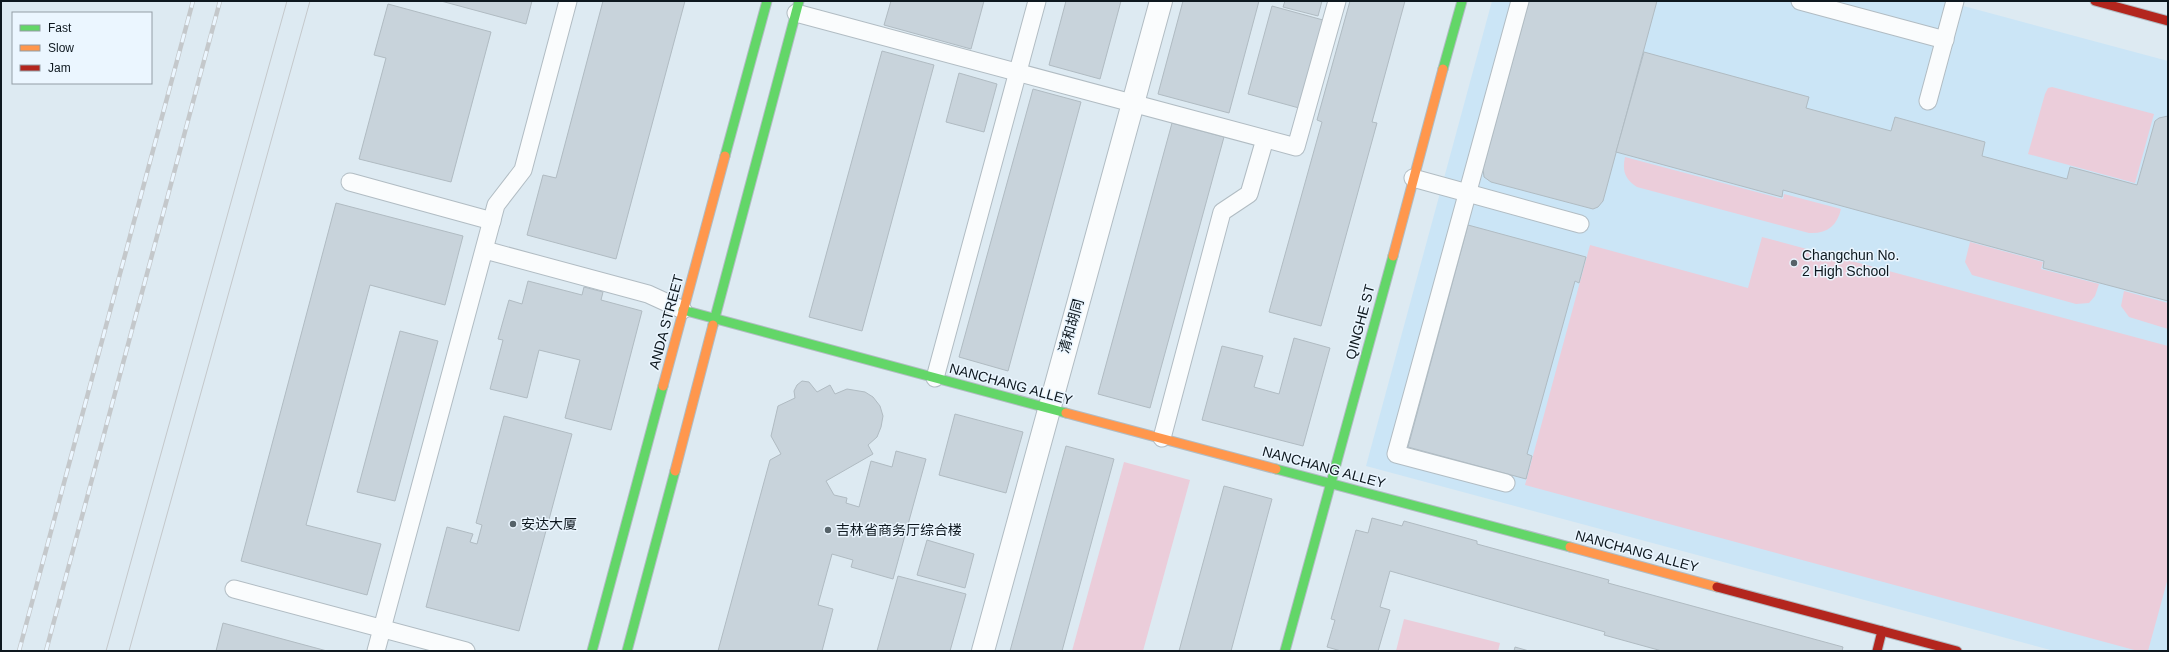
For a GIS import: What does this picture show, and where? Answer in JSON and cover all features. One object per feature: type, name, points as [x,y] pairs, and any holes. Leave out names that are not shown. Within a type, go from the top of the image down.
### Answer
[{"type":"street","name":"ANDA STREET","points":[[592,651],[767,1]]},
{"type":"street","name":"清和胡同","points":[[983,651],[1048,408],[1161,1]]},
{"type":"street","name":"QINGHE ST","points":[[1285,651],[1462,1]]},
{"type":"street","points":[[2095,1],[2168,21]]},
{"type":"street","points":[[627,651],[798,7]]},
{"type":"street","name":"NANCHANG ALLEY","points":[[683,310],[1957,651]]},
{"type":"street","points":[[1877,651],[1882,631]]},
{"type":"lane","points":[[376,651],[496,205],[523,170],[568,1]]},
{"type":"lane","points":[[935,378],[1037,1]]},
{"type":"lane","points":[[798,7],[1017,72],[1296,147],[1337,1]]},
{"type":"lane","points":[[1506,483],[1396,454],[1520,1]]},
{"type":"lane","points":[[1800,1],[1945,40]]},
{"type":"lane","points":[[1928,101],[1956,1]]},
{"type":"lane","points":[[1162,438],[1222,212],[1249,194],[1265,139]]},
{"type":"lane","points":[[1414,178],[1580,224]]},
{"type":"lane","points":[[350,182],[492,221]]},
{"type":"lane","points":[[485,250],[648,294],[683,310]]},
{"type":"lane","points":[[234,589],[466,651]]},
{"type":"shaded area","name":"Changchun No. 2 High School","points":[[1492,1],[1945,1],[2168,61],[2168,651],[2054,651],[1366,466]]},
{"type":"shaded area","points":[[2052,87],[2154,114],[2135,183],[2028,154],[2045,94],[2048,88]]},
{"type":"shaded area","points":[[1625,157],[1783,199],[1784,194],[1841,209],[1837,220],[1830,228],[1821,232],[1809,233],[1637,187],[1627,178],[1625,174]]},
{"type":"shaded area","points":[[1762,237],[2168,346],[2168,578],[2148,651],[2138,651],[1525,485],[1590,245],[1748,288]]},
{"type":"shaded area","points":[[1970,242],[2043,262],[2041,269],[2099,284],[2095,296],[2089,303],[2076,304],[1972,275],[1965,262]]},
{"type":"shaded area","points":[[2124,291],[2168,303],[2168,329],[2129,317],[2121,306]]},
{"type":"shaded area","points":[[1124,462],[1190,480],[1143,651],[1072,651]]},
{"type":"shaded area","points":[[1404,619],[1500,643],[1498,651],[1396,651]]},
{"type":"building","points":[[441,1],[532,1],[526,24]]},
{"type":"building","points":[[603,1],[685,1],[616,259],[527,235],[543,175],[556,178]]},
{"type":"building","points":[[891,1],[984,1],[971,49],[884,25]]},
{"type":"building","points":[[1066,1],[1121,1],[1100,79],[1049,65]]},
{"type":"building","points":[[1183,1],[1259,1],[1229,113],[1158,94]]},
{"type":"building","points":[[1285,1],[1322,1],[1318,16],[1283,7]]},
{"type":"building","points":[[1350,1],[1405,1],[1372,122],[1377,123],[1321,326],[1269,312],[1322,122],[1317,120]]},
{"type":"building","points":[[1529,1],[1657,1],[1603,201],[1598,207],[1593,209],[1491,182],[1484,177],[1483,169]]},
{"type":"building","points":[[388,4],[491,32],[451,182],[359,159],[386,58],[374,55]]},
{"type":"building","points":[[1272,6],[1323,20],[1299,108],[1248,94]]},
{"type":"building","points":[[882,51],[934,65],[862,331],[809,317]]},
{"type":"building","points":[[1644,52],[1809,97],[1806,108],[1891,131],[1895,117],[1985,142],[1982,156],[2067,179],[2070,167],[2137,185],[2155,121],[2159,118],[2168,116],[2168,301],[2043,268],[2044,261],[1783,190],[1782,197],[1616,152]]},
{"type":"building","points":[[959,73],[997,84],[984,132],[946,122]]},
{"type":"building","points":[[1033,89],[1081,102],[1008,371],[959,357]]},
{"type":"building","points":[[1172,123],[1224,137],[1150,408],[1098,394]]},
{"type":"building","points":[[336,203],[463,236],[445,305],[370,285],[306,525],[381,544],[367,595],[241,561]]},
{"type":"building","points":[[1468,225],[1586,257],[1579,283],[1575,281],[1527,454],[1532,456],[1526,479],[1408,447]]},
{"type":"building","points":[[528,281],[582,295],[584,287],[603,292],[601,300],[642,311],[611,430],[565,418],[580,360],[539,350],[527,398],[490,389],[503,340],[498,339],[509,300],[522,304]]},
{"type":"building","points":[[400,331],[438,341],[395,501],[357,492]]},
{"type":"building","points":[[1294,338],[1330,348],[1303,446],[1202,420],[1222,346],[1263,356],[1254,387],[1279,394]]},
{"type":"building","name":"吉林省商务厅综合楼","points":[[802,381],[809,382],[817,392],[830,385],[835,394],[847,389],[865,392],[873,397],[880,406],[883,416],[881,427],[877,437],[868,445],[873,454],[826,481],[834,495],[847,498],[846,503],[859,507],[871,461],[892,467],[896,451],[926,459],[893,579],[851,567],[853,560],[832,554],[818,605],[833,609],[822,651],[718,651],[770,460],[781,454],[771,436],[778,406],[795,398],[794,391],[797,385]]},
{"type":"building","points":[[955,414],[1023,432],[1006,493],[939,475]]},
{"type":"building","name":"安达大厦","points":[[504,416],[572,434],[519,631],[426,607],[447,527],[473,534],[470,542],[477,544],[482,525],[476,523]]},
{"type":"building","points":[[1066,446],[1114,459],[1062,651],[1010,651]]},
{"type":"building","points":[[1224,486],[1272,499],[1231,651],[1179,651]]},
{"type":"building","points":[[1372,518],[1402,526],[1404,521],[1477,541],[1477,544],[1609,580],[1608,583],[1843,647],[1842,651],[1662,651],[1604,635],[1605,632],[1390,571],[1380,607],[1390,610],[1378,651],[1341,651],[1327,647],[1335,620],[1331,619],[1356,530],[1368,533]]},
{"type":"building","points":[[927,540],[974,554],[965,588],[917,575]]},
{"type":"building","points":[[898,576],[966,594],[950,651],[877,651]]},
{"type":"building","points":[[223,623],[327,651],[216,651]]},
{"type":"building","points":[[1515,647],[1529,651],[1514,651]]},
{"type":"tram line","points":[[106,651],[287,1]]},
{"type":"tram line","points":[[129,651],[310,1]]},
{"type":"railway","points":[[19,651],[193,1]]},
{"type":"railway","points":[[46,651],[220,1]]},
{"type":"traffic: fast","points":[[725,156],[767,1]]},
{"type":"traffic: fast","points":[[713,325],[799,1]]},
{"type":"traffic: fast","points":[[1443,69],[1462,1]]},
{"type":"traffic: fast","points":[[1285,651],[1393,256]]},
{"type":"traffic: fast","points":[[683,310],[1066,413]]},
{"type":"traffic: fast","points":[[592,651],[663,386]]},
{"type":"traffic: fast","points":[[1276,469],[1570,547]]},
{"type":"traffic: fast","points":[[627,651],[675,471]]},
{"type":"traffic: slow","points":[[1393,256],[1443,69]]},
{"type":"traffic: slow","points":[[663,386],[725,156]]},
{"type":"traffic: slow","points":[[675,471],[713,325]]},
{"type":"traffic: slow","points":[[1066,413],[1276,469]]},
{"type":"traffic: slow","points":[[1570,547],[1717,587]]},
{"type":"traffic: jam","points":[[2095,1],[2168,21]]},
{"type":"traffic: jam","points":[[1717,587],[1957,651]]},
{"type":"traffic: jam","points":[[1877,651],[1882,631]]},
{"type":"place","name":"Changchun No. 2 High School","points":[[1794,263]]},
{"type":"place","name":"安达大厦","points":[[513,524]]},
{"type":"place","name":"吉林省商务厅综合楼","points":[[828,530]]}]
